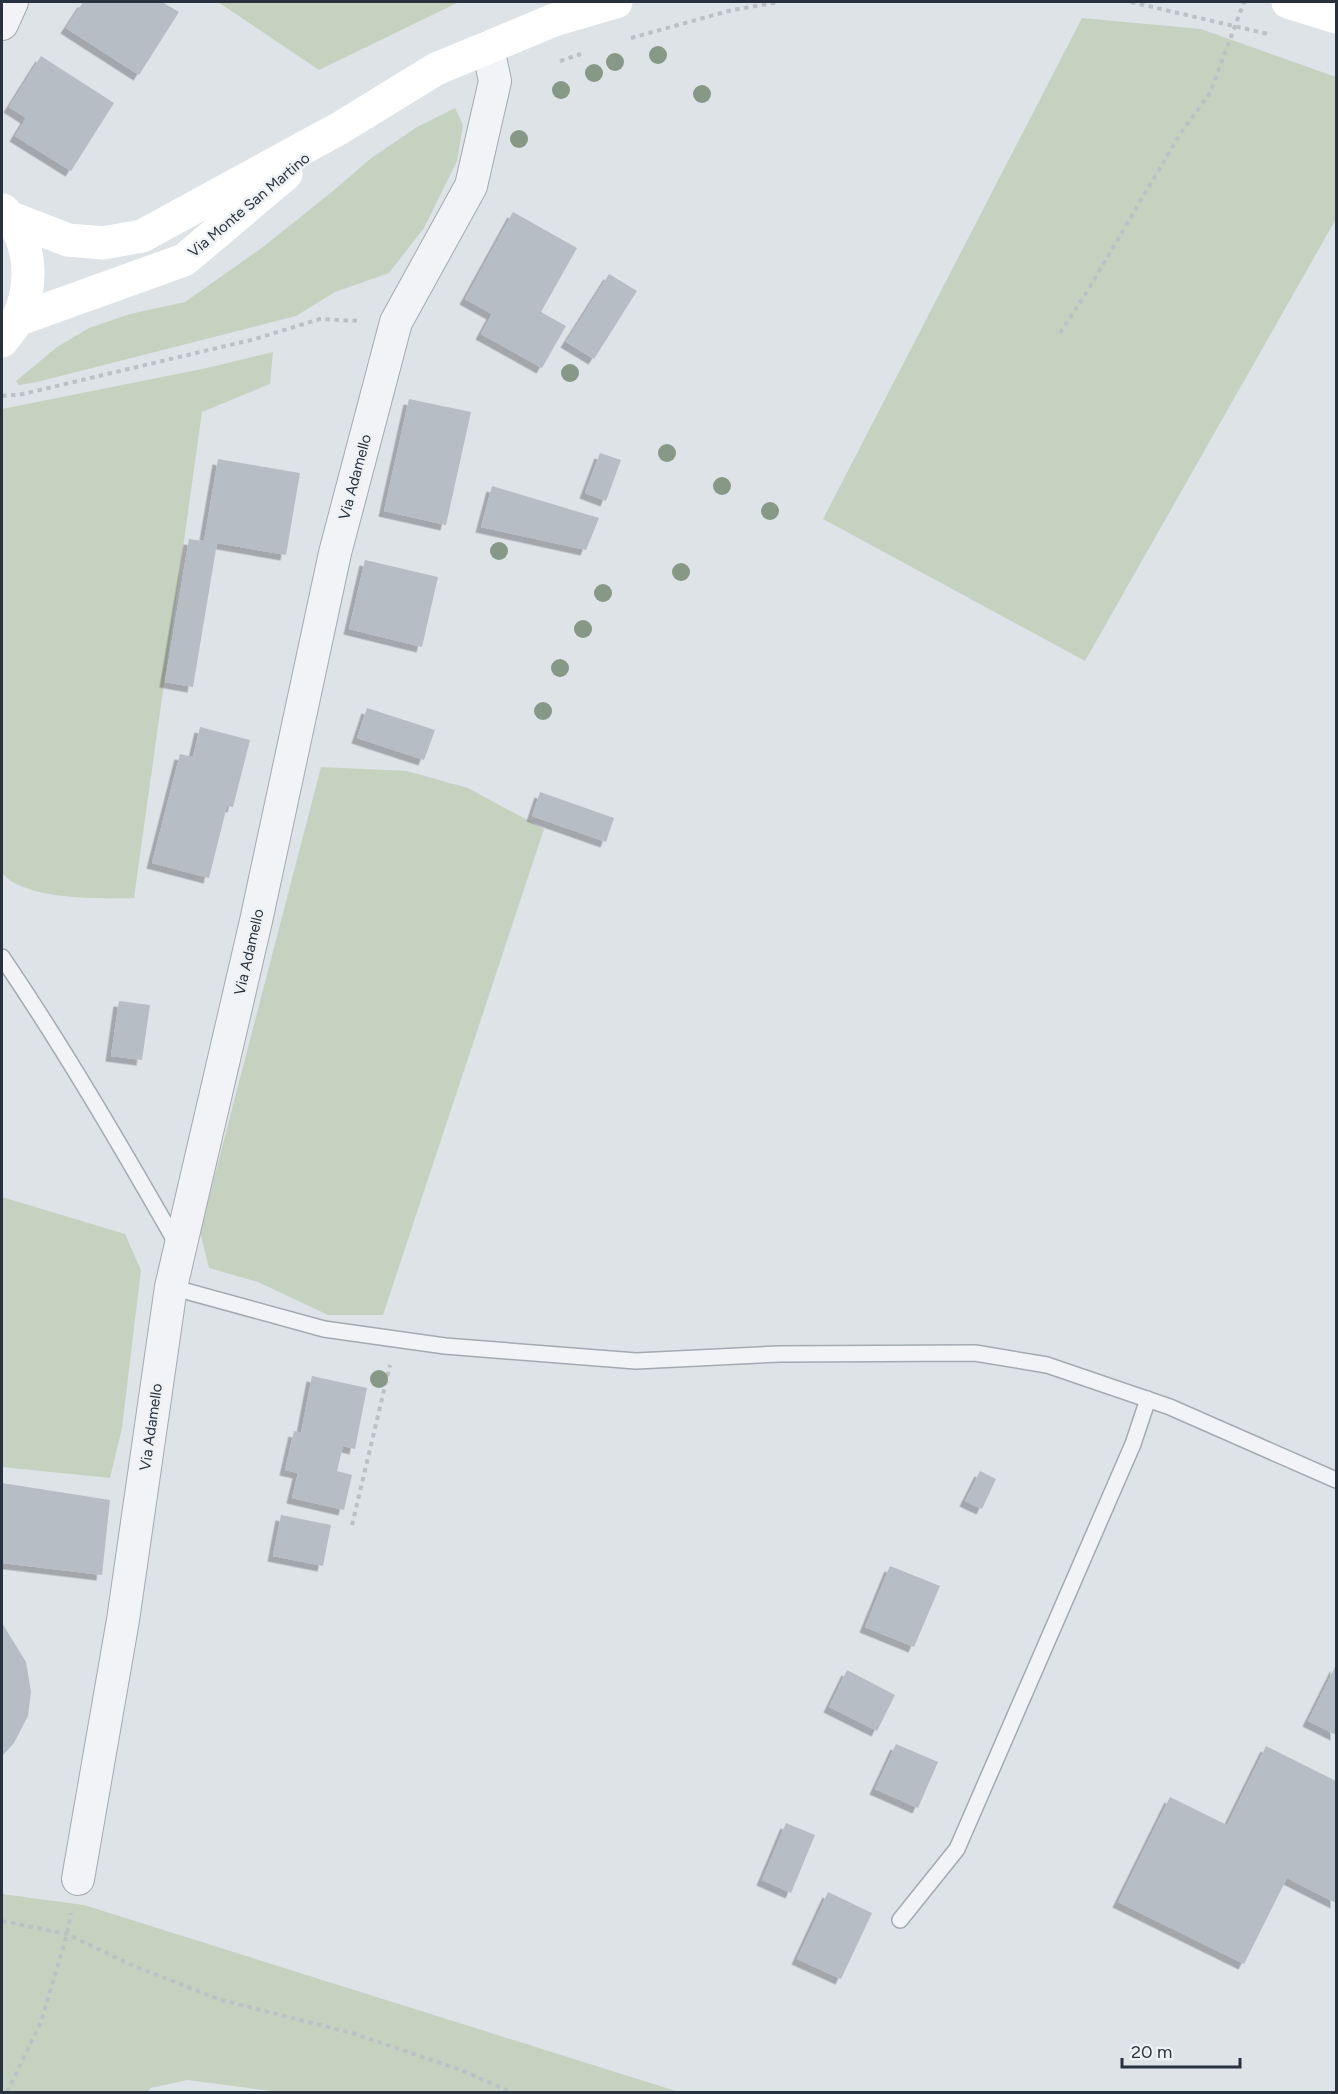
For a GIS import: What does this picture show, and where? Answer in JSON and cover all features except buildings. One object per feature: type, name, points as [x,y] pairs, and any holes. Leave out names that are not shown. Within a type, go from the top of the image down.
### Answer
[{"type":"street","points":[[2,24],[12,2]]},
{"type":"street","name":"Via Monte San Martino","points":[[6,213],[68,240],[103,243],[142,236],[340,128],[436,69],[488,48],[559,11],[616,2]]},
{"type":"street","points":[[1288,2],[1336,17]]},
{"type":"street","name":"Via Adamello","points":[[78,1879],[123,1620],[171,1287],[256,921],[335,553],[396,322],[471,186],[495,81],[488,48]]},
{"type":"street","name":"Via Monte San Martino","points":[[9,331],[184,260],[340,128]]},
{"type":"street","name":"Via Monte San Martino","points":[[6,213],[23,241],[29,267],[27,294],[9,331]]},
{"type":"lane","points":[[2,957],[120,1144],[179,1250]]},
{"type":"lane","points":[[171,1287],[324,1329],[445,1346],[636,1360],[779,1354],[975,1353],[1047,1365],[1148,1399],[1336,1480]]},
{"type":"lane","points":[[900,1920],[957,1850],[1133,1444],[1148,1399]]},
{"type":"path","points":[[630,38],[732,10],[779,2]]},
{"type":"path","points":[[1131,2],[1276,37]]},
{"type":"path","points":[[1060,333],[1180,134],[1210,93],[1244,2]]},
{"type":"path","points":[[554,63],[586,52]]},
{"type":"path","points":[[2,396],[23,394],[255,339],[320,319],[396,322]]},
{"type":"path","points":[[352,1525],[396,1339]]},
{"type":"path","points":[[7,2092],[41,2022],[67,1934],[78,1879]]},
{"type":"path","points":[[2,1921],[67,1934],[134,1966],[221,2000],[352,2033],[460,2070],[511,2092]]},
{"type":"green space","points":[[218,2],[459,2],[319,70]]},
{"type":"green space","points":[[1082,18],[1201,29],[1336,77],[1336,219],[1085,661],[823,519]]},
{"type":"green space","points":[[455,108],[463,125],[457,161],[424,228],[389,273],[335,292],[296,316],[37,382],[19,385],[16,381],[57,347],[89,328],[130,314],[185,302],[263,247],[370,159],[417,127]]},
{"type":"green space","points":[[273,352],[270,384],[202,412],[134,898],[63,896],[44,893],[13,882],[2,873],[2,409],[207,368]]},
{"type":"green space","points":[[321,767],[407,771],[468,788],[544,829],[383,1315],[328,1315],[258,1282],[209,1268],[200,1232]]},
{"type":"green space","points":[[2,1197],[125,1234],[141,1270],[122,1428],[110,1478],[2,1467]]},
{"type":"green space","points":[[2,1894],[84,1905],[679,2092],[280,2092],[187,2080],[151,2088],[147,2092],[2,2092]]}]
